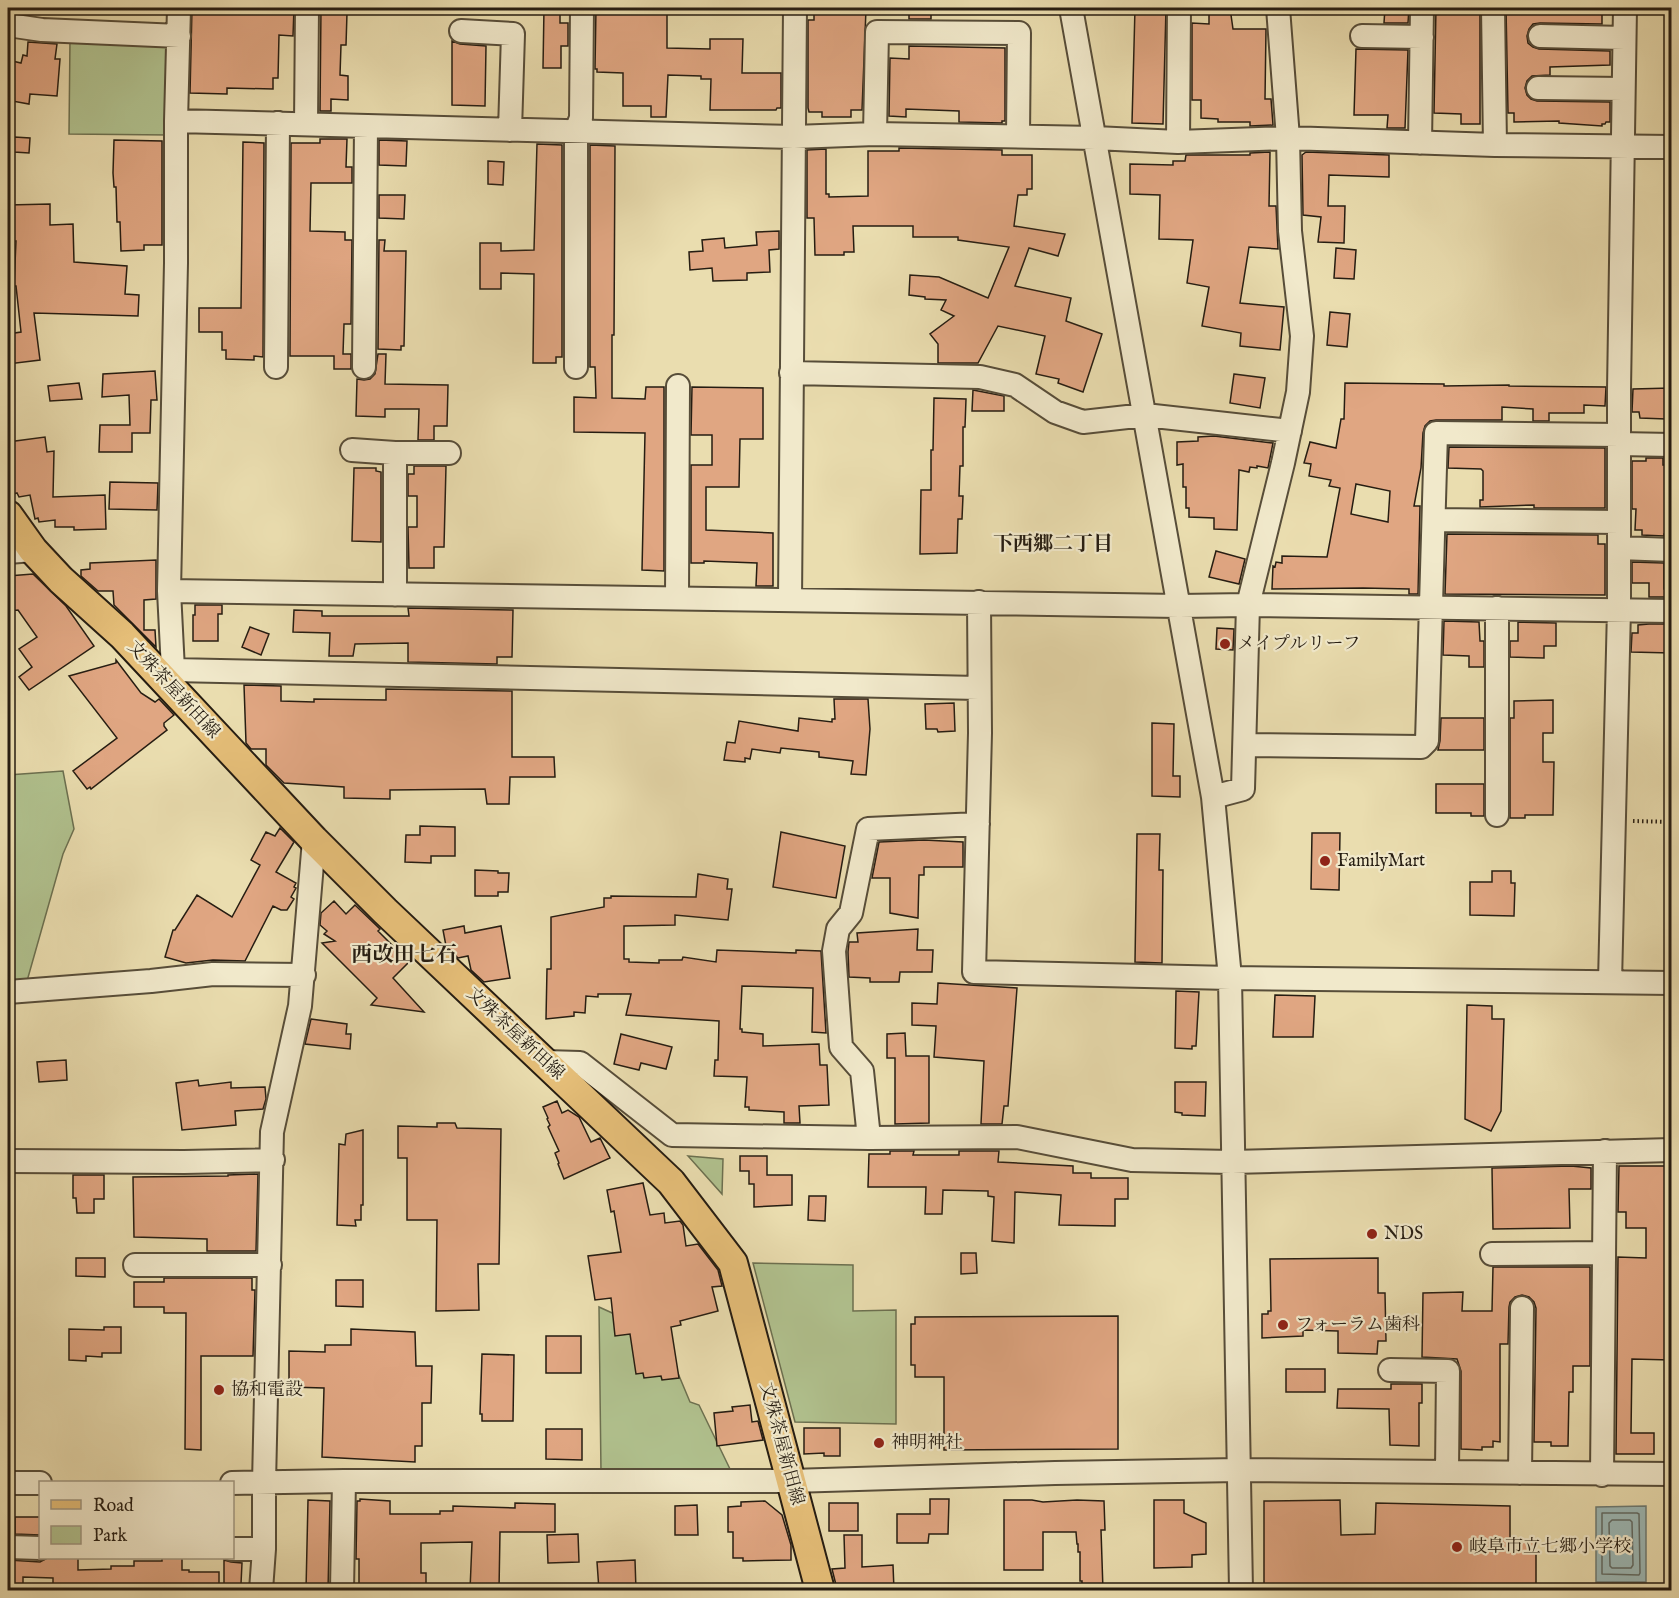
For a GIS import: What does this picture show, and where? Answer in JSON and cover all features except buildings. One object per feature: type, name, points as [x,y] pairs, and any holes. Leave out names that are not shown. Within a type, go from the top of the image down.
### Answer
[{"type":"main road","name":"文殊茶屋新田線","points":[[8,515],[20,551],[61,580],[166,673],[314,840],[671,1182],[733,1263],[820,1590]]},
{"type":"street","points":[[179,8],[176,262],[166,673],[978,688]]},
{"type":"street","points":[[306,124],[307,8]]},
{"type":"street","points":[[576,367],[576,131],[581,118],[582,8]]},
{"type":"street","points":[[790,600],[795,8]]},
{"type":"street","points":[[1071,8],[1213,797],[1230,978],[1241,1590]]},
{"type":"street","points":[[1178,142],[1179,8]]},
{"type":"street","points":[[1213,797],[1244,789],[1248,605],[1298,392],[1302,336],[1290,231],[1288,138],[1278,8]]},
{"type":"street","points":[[1420,143],[1422,8]]},
{"type":"street","points":[[1493,8],[1495,145]]},
{"type":"street","points":[[1611,982],[1619,609],[1625,8]]},
{"type":"street","points":[[8,25],[42,30],[179,36]]},
{"type":"street","points":[[461,31],[513,34],[510,130]]},
{"type":"street","points":[[875,134],[877,32],[1019,33],[1018,136]]},
{"type":"street","points":[[1362,36],[1422,37]]},
{"type":"street","points":[[1540,36],[1624,38]]},
{"type":"street","points":[[1538,88],[1623,89]]},
{"type":"street","points":[[176,121],[794,137],[875,134],[1095,138],[1178,142],[1288,138],[1495,145],[1671,147]]},
{"type":"street","points":[[276,367],[278,123]]},
{"type":"street","points":[[364,367],[366,126]]},
{"type":"street","points":[[791,373],[980,377],[1015,385],[1055,412],[1083,422],[1145,415],[1290,430]]},
{"type":"street","points":[[677,598],[678,386]]},
{"type":"street","points":[[1245,746],[1421,747],[1427,741],[1436,433],[1619,440],[1671,445]]},
{"type":"street","points":[[352,450],[449,453]]},
{"type":"street","points":[[395,453],[395,595]]},
{"type":"street","points":[[1434,520],[1619,522]]},
{"type":"street","points":[[1619,548],[1671,550]]},
{"type":"street","points":[[169,591],[1671,611]]},
{"type":"street","points":[[979,602],[980,733],[974,972],[1230,978],[1671,983]]},
{"type":"street","points":[[1497,608],[1497,814]]},
{"type":"street","points":[[869,1138],[862,1071],[841,1047],[834,951],[838,929],[851,913],[868,829],[978,824]]},
{"type":"street","points":[[261,1590],[264,1549],[272,1132],[300,1006],[314,840]]},
{"type":"street","points":[[8,992],[213,974],[304,975]]},
{"type":"street","points":[[545,1062],[580,1063],[672,1134],[869,1138],[1017,1137],[1132,1160],[1232,1162],[1671,1150]]},
{"type":"street","points":[[1602,1474],[1605,1151]]},
{"type":"street","points":[[8,1161],[273,1160]]},
{"type":"street","points":[[1492,1254],[1604,1253]]},
{"type":"street","points":[[135,1265],[270,1265]]},
{"type":"street","points":[[1520,1473],[1522,1308]]},
{"type":"street","points":[[1390,1370],[1448,1371],[1447,1472]]},
{"type":"street","points":[[234,1483],[345,1480],[791,1481],[1239,1470],[1671,1474]]},
{"type":"street","points":[[342,1590],[345,1480]]},
{"type":"street","points":[[8,1482],[39,1482]]},
{"type":"street","points":[[8,1547],[39,1548]]},
{"type":"street","points":[[234,1549],[264,1549]]},
{"type":"path","points":[[1614,821],[1671,822]]},
{"type":"green space","points":[[70,39],[169,40],[169,135],[69,134]]},
{"type":"green space","points":[[63,771],[74,829],[63,854],[27,981],[8,984],[8,775]]},
{"type":"green space","points":[[688,1156],[723,1159],[722,1194]]},
{"type":"green space","points":[[753,1263],[853,1265],[853,1311],[896,1310],[896,1424],[795,1422]]},
{"type":"green space","points":[[599,1307],[621,1317],[677,1371],[690,1402],[699,1405],[730,1469],[601,1472]]},
{"type":"water","points":[[1646,1506],[1646,1582],[1596,1582],[1596,1507]]},
{"type":"place","name":"メイプルリーフ","points":[[1225,644]]},
{"type":"place","name":"FamilyMart","points":[[1325,861]]},
{"type":"place","name":"NDS","points":[[1372,1234]]},
{"type":"place","name":"フォーラム歯科","points":[[1283,1325]]},
{"type":"place","name":"協和電設","points":[[219,1390]]},
{"type":"place","name":"神明神社","points":[[879,1443]]},
{"type":"place","name":"岐阜市立七郷小学校","points":[[1457,1547]]},
{"type":"district","name":"下西郷二丁目","points":[[1053,544]]},
{"type":"district","name":"西改田七石","points":[[404,955]]}]
